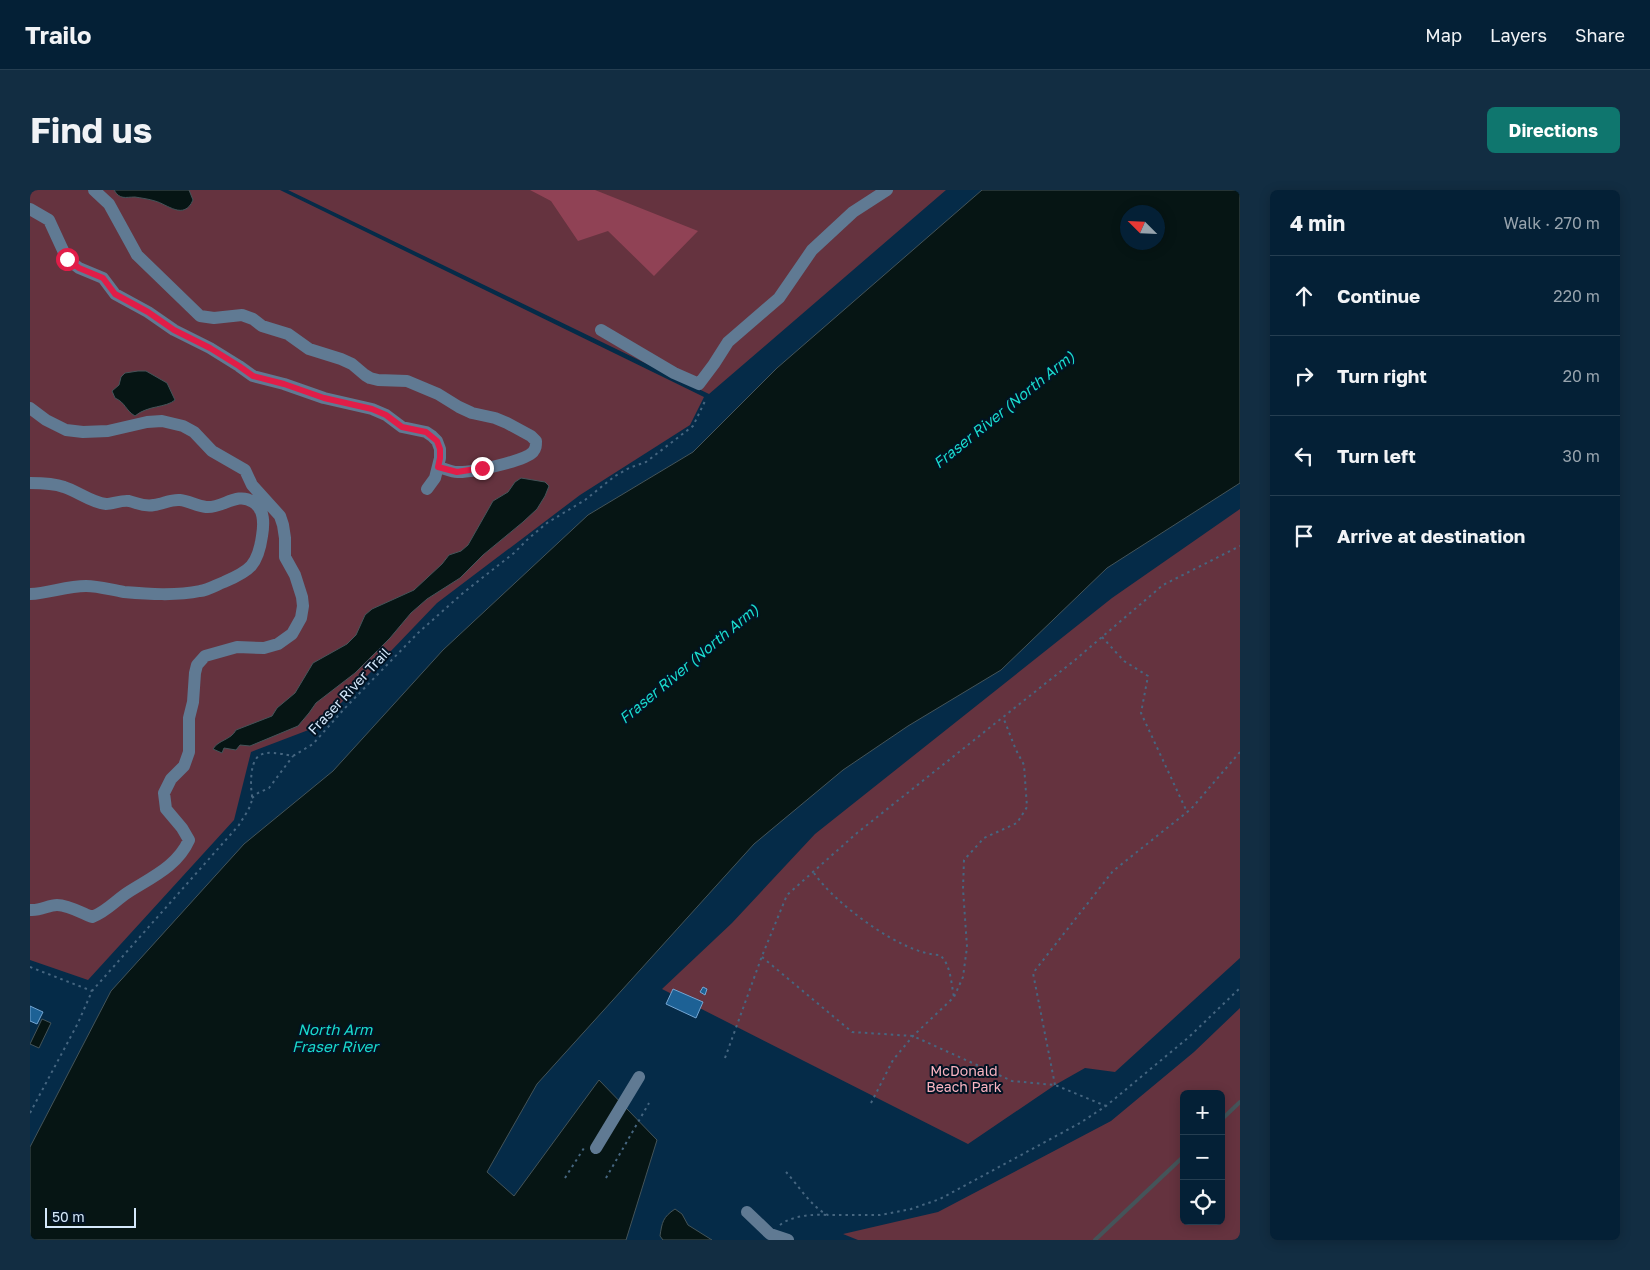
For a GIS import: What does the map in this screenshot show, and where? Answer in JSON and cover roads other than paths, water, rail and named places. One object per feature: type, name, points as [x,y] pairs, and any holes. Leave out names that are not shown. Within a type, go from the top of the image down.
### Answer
[{"type":"street","points":[[94,190],[108,204],[138,255],[200,316],[214,318],[242,315],[253,319],[262,326],[288,334],[310,349],[352,364],[370,378],[407,381],[438,394],[472,413],[495,418],[507,423],[531,436],[536,441],[536,448],[523,459],[457,472],[438,467]]},
{"type":"street","points":[[600,330],[674,373],[699,384],[728,342],[779,298],[812,250],[853,212],[887,190]]},
{"type":"street","points":[[30,209],[49,220],[67,259],[79,268],[103,278],[115,294],[148,312],[174,330],[217,352],[253,376],[284,384],[324,398],[372,409],[386,415],[402,427],[426,432],[437,441],[440,449],[440,458],[435,478],[428,489]]},
{"type":"street","points":[[30,408],[46,420],[66,430],[83,432],[108,431],[146,422],[162,421],[189,428],[212,451],[245,470],[252,485],[280,516],[285,538],[285,557],[295,575],[303,606],[300,618],[292,634],[278,644],[264,648],[237,648],[205,656],[197,665],[193,702],[189,718],[189,752],[184,766],[171,779],[164,793],[166,809],[182,828],[189,840],[185,850],[163,872],[125,894],[102,914],[92,917],[55,905],[39,911],[30,910]]},
{"type":"street","points":[[30,483],[63,486],[105,504],[128,501],[140,506],[148,506],[180,500],[207,508],[236,498],[246,499],[253,502],[260,509],[263,514],[264,524],[255,563],[243,574],[201,591],[180,593],[132,592],[87,586],[30,594]]},
{"type":"street","points":[[596,1148],[640,1077]]},
{"type":"street","points":[[747,1212],[770,1234],[788,1240]]},
{"type":"water","points":[[114,190],[189,190],[193,200],[185,209],[175,210],[150,200],[121,197]]},
{"type":"water","name":"North Arm Fraser River","points":[[982,190],[1240,190],[1240,483],[1107,568],[1001,670],[908,726],[843,770],[754,844],[537,1084],[487,1172],[514,1196],[599,1080],[657,1140],[626,1240],[30,1240],[30,1147],[111,991],[244,844],[333,771],[443,650],[588,515],[693,452],[777,368]]},
{"type":"water","points":[[146,371],[167,383],[175,400],[171,403],[140,412],[135,416],[132,414],[115,398],[112,391],[119,385],[121,377],[125,373]]},
{"type":"water","points":[[521,478],[545,482],[549,486],[537,509],[483,555],[460,578],[427,599],[411,613],[390,638],[355,673],[316,703],[298,726],[250,746],[240,745],[236,750],[224,748],[222,753],[213,749],[236,730],[272,716],[277,708],[295,693],[313,663],[347,644],[356,635],[365,615],[372,609],[414,590],[449,555],[461,551],[468,545],[493,501],[508,492],[515,482]]},
{"type":"water","points":[[42,1019],[51,1023],[39,1048],[30,1044]]},
{"type":"water","points":[[675,1209],[682,1214],[688,1225],[712,1240],[663,1240],[660,1236],[662,1223]]},
{"type":"waterway","points":[[1225,1116],[1240,1102]]},
{"type":"waterway","points":[[1095,1240],[1180,1160]]},
{"type":"water label","name":"Fraser River (North Arm)","points":[[1004,410]]},
{"type":"water label","name":"Fraser River (North Arm)","points":[[689,664]]},
{"type":"park label","name":"McDonald Beach Park","points":[[964,1080]]}]
